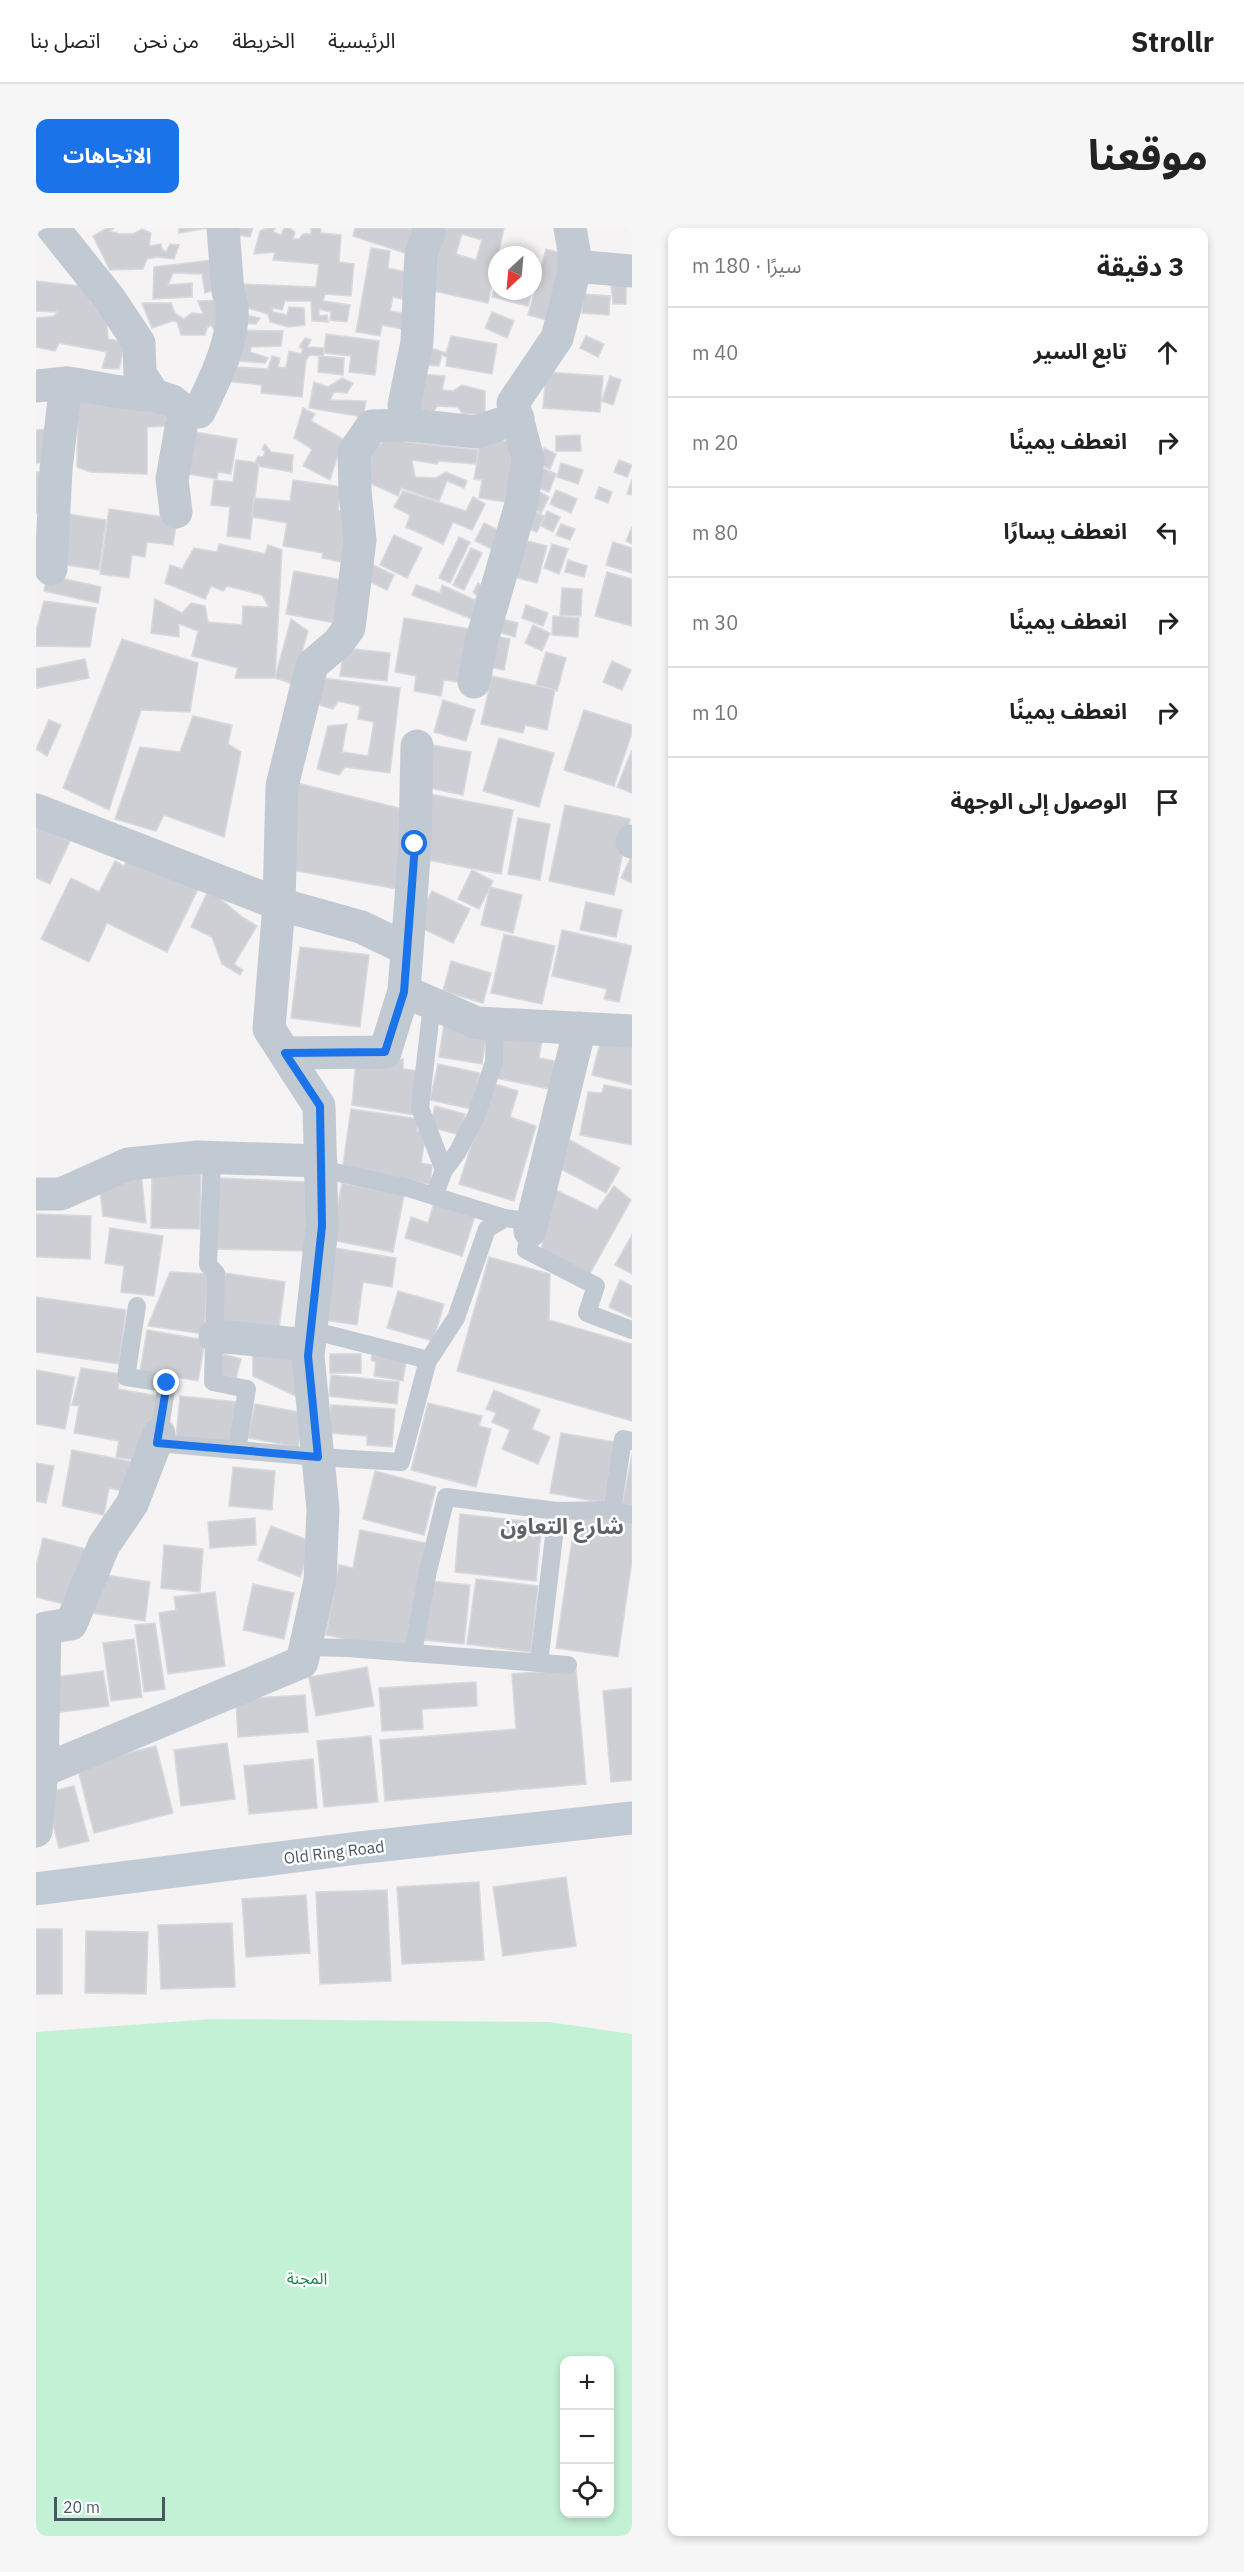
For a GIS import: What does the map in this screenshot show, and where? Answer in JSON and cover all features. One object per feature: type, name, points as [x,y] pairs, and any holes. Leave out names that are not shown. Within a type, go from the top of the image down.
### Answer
[{"type":"street","points":[[53,228],[109,298],[139,343],[140,374],[154,395]]},
{"type":"street","points":[[51,569],[56,469],[51,384],[104,388],[139,396],[154,395],[172,401],[184,411],[199,412],[213,385],[231,333],[232,301],[228,292],[223,228]]},
{"type":"street","points":[[411,425],[404,405],[417,342],[421,253],[429,233],[428,228]]},
{"type":"street","points":[[474,682],[484,634],[522,501],[528,459],[513,403],[557,338],[574,266],[570,228]]},
{"type":"street","points":[[574,266],[632,271]]},
{"type":"street","points":[[176,512],[172,479],[184,411]]},
{"type":"street","points":[[42,1771],[302,1662],[320,1581],[323,1509],[310,1338],[322,1226],[320,1106],[269,1029],[279,904],[282,786],[304,689],[312,665],[339,643],[349,628],[360,540],[354,452],[372,426],[411,425],[476,432],[518,418]]},
{"type":"street","points":[[285,1053],[385,1052],[418,998],[407,949],[415,844],[417,746]]},
{"type":"street","points":[[36,810],[279,904],[361,927],[407,949]]},
{"type":"street","points":[[418,998],[477,1023],[580,1028],[630,1025]]},
{"type":"street","points":[[522,1224],[580,1028]]},
{"type":"street","points":[[36,1194],[61,1194],[128,1164],[212,1157],[321,1165]]},
{"type":"street","points":[[215,1336],[310,1338]]},
{"type":"street","points":[[36,1831],[42,1771],[45,1628],[71,1624],[104,1545],[132,1504],[158,1439]]},
{"type":"street","name":"Old Ring Road","points":[[36,1888],[358,1848],[632,1818]]},
{"type":"lane","points":[[418,998],[420,1108],[444,1170]]},
{"type":"lane","points":[[435,1196],[444,1170],[457,1153],[476,1116],[494,1062],[495,1024]]},
{"type":"lane","points":[[212,1157],[207,1265],[216,1273],[213,1382],[247,1389],[237,1450]]},
{"type":"lane","points":[[321,1165],[435,1196],[522,1224]]},
{"type":"lane","points":[[522,1224],[526,1250],[596,1286],[587,1313],[632,1330]]},
{"type":"lane","points":[[137,1306],[126,1377],[167,1383],[158,1439],[237,1450],[401,1462],[428,1361],[456,1318],[487,1229],[522,1224]]},
{"type":"lane","points":[[310,1338],[428,1361]]},
{"type":"lane","points":[[612,1510],[623,1439],[632,1441]]},
{"type":"lane","points":[[413,1653],[428,1571],[446,1497],[557,1511],[612,1510],[632,1515]]},
{"type":"lane","points":[[539,1663],[557,1511]]},
{"type":"lane","points":[[305,1647],[567,1665]]},
{"type":"green space","name":"المجنة","points":[[212,2019],[549,2022],[632,2034],[632,2536],[36,2536],[36,2032]]},
{"type":"building","points":[[107,228],[114,228],[110,231],[120,234],[133,234],[142,229],[151,233],[149,246],[161,244],[162,249],[166,252],[170,244],[179,245],[174,259],[157,257],[147,259],[143,269],[110,270],[93,236]]},
{"type":"building","points":[[179,228],[208,228],[179,233]]},
{"type":"building","points":[[233,228],[253,228],[250,237],[232,234]]},
{"type":"building","points":[[275,228],[273,232],[281,235],[284,228],[289,228],[295,232],[293,239],[299,239],[303,234],[311,234],[311,228],[320,228],[321,233],[341,235],[339,262],[354,264],[351,296],[325,294],[323,301],[350,305],[347,322],[330,320],[331,312],[319,309],[319,316],[327,315],[328,322],[312,321],[311,301],[285,301],[282,310],[272,308],[273,312],[287,315],[289,307],[304,308],[305,325],[288,327],[270,322],[268,314],[248,308],[246,315],[260,318],[256,324],[238,323],[239,284],[316,287],[319,264],[273,260],[275,252],[254,254],[260,231]]},
{"type":"building","points":[[355,228],[416,228],[408,254],[353,236]]},
{"type":"building","points":[[438,228],[504,228],[500,246],[488,246],[488,303],[425,289]],"holes":[[[462,234],[482,240],[476,260],[456,254]]]},
{"type":"building","points":[[371,248],[390,251],[388,268],[411,273],[407,300],[393,297],[390,311],[410,314],[407,330],[382,325],[380,336],[356,332]]},
{"type":"building","points":[[546,249],[569,255],[551,321],[528,315],[532,300],[542,300],[542,264]]},
{"type":"building","points":[[220,259],[221,288],[205,293],[202,274],[173,273],[168,285],[192,283],[192,297],[153,299],[154,267]]},
{"type":"building","points":[[610,274],[626,274],[626,304],[613,304]]},
{"type":"building","points":[[36,281],[97,288],[90,302],[106,308],[108,339],[131,343],[123,352],[119,369],[102,368],[107,352],[59,343],[55,351],[36,347],[36,318],[54,316],[57,312],[36,311]]},
{"type":"building","points":[[583,294],[610,296],[609,315],[582,313]]},
{"type":"building","points":[[224,300],[219,336],[211,325],[207,328],[205,335],[181,335],[177,322],[172,321],[152,328],[142,303],[171,303],[175,313],[184,319],[192,313],[203,314],[198,301]]},
{"type":"building","points":[[504,300],[530,300],[528,306]]},
{"type":"building","points":[[492,312],[514,321],[507,338],[485,328]]},
{"type":"building","points":[[235,330],[283,331],[281,346],[251,347],[250,352],[268,358],[265,363],[239,361],[237,367],[268,369],[272,356],[280,358],[278,367],[286,368],[289,351],[301,354],[303,349],[299,347],[305,338],[311,340],[307,347],[324,348],[323,356],[310,355],[306,360],[302,397],[261,393],[262,385],[224,381]]},
{"type":"building","points":[[326,334],[379,341],[375,375],[349,372],[351,356],[324,353]]},
{"type":"building","points":[[451,336],[497,344],[492,374],[446,366],[447,357],[442,355],[439,366],[421,365],[425,346],[446,353]]},
{"type":"building","points":[[586,336],[604,344],[598,357],[580,348]]},
{"type":"building","points":[[319,356],[344,358],[343,375],[318,372]]},
{"type":"building","points":[[546,372],[603,376],[600,412],[543,408]]},
{"type":"building","points":[[419,374],[445,376],[442,390],[453,391],[462,385],[485,391],[485,415],[462,413],[458,407],[437,406],[434,411],[412,410]]},
{"type":"building","points":[[610,376],[621,380],[613,405],[602,401]]},
{"type":"building","points":[[342,378],[353,383],[347,393],[334,392],[330,400],[366,401],[363,417],[309,408],[314,382],[328,387]]},
{"type":"building","points":[[78,400],[163,404],[167,426],[147,427],[147,474],[90,472],[77,467]]},
{"type":"building","points":[[303,408],[315,414],[311,421],[343,439],[330,480],[303,466],[312,449],[294,438]]},
{"type":"building","points":[[53,429],[55,462],[36,463],[36,430]]},
{"type":"building","points":[[189,431],[237,439],[231,474],[218,472],[217,479],[182,473]]},
{"type":"building","points":[[580,435],[581,451],[556,451],[556,436]]},
{"type":"building","points":[[481,437],[521,444],[511,503],[479,498],[482,480],[474,479]]},
{"type":"building","points":[[389,440],[478,450],[476,464],[438,461],[437,464],[412,460],[415,477],[436,478],[446,472],[467,481],[464,488],[447,481],[439,501],[401,488],[398,496],[361,479],[370,448]]},
{"type":"building","points":[[265,444],[271,452],[293,455],[292,472],[258,466],[259,463],[255,463],[258,456],[263,457],[265,452],[262,449]]},
{"type":"building","points":[[544,448],[556,454],[550,469],[538,464]]},
{"type":"building","points":[[236,460],[259,463],[250,539],[227,536],[230,507],[211,505],[214,480],[233,482]]},
{"type":"building","points":[[619,460],[632,465],[627,477],[614,472]]},
{"type":"building","points":[[561,463],[583,470],[578,484],[557,477]]},
{"type":"building","points":[[542,468],[556,474],[549,492],[534,486]]},
{"type":"building","points":[[49,471],[51,512],[36,513],[36,472]]},
{"type":"building","points":[[632,479],[632,495],[627,494]]},
{"type":"building","points":[[293,480],[342,487],[338,510],[354,512],[346,563],[322,558],[323,553],[283,546],[287,523],[252,517],[254,498],[290,501]]},
{"type":"building","points":[[599,487],[612,492],[608,503],[595,498]]},
{"type":"building","points":[[556,490],[577,499],[571,513],[550,504]]},
{"type":"building","points":[[403,491],[466,511],[473,497],[485,504],[472,530],[453,522],[443,544],[406,527],[410,515],[394,507]]},
{"type":"building","points":[[538,491],[549,497],[541,513],[530,507]]},
{"type":"building","points":[[109,509],[177,519],[173,545],[147,542],[145,557],[132,555],[129,578],[100,574]]},
{"type":"building","points":[[532,511],[544,516],[537,532],[526,528]]},
{"type":"building","points":[[547,511],[560,517],[553,532],[541,526]]},
{"type":"building","points":[[68,514],[106,520],[99,570],[61,564]]},
{"type":"building","points":[[484,523],[506,534],[498,552],[475,541]]},
{"type":"building","points":[[561,524],[575,529],[570,540],[556,535]]},
{"type":"building","points":[[632,527],[632,544],[626,541]]},
{"type":"building","points":[[394,535],[422,548],[407,578],[380,565]]},
{"type":"building","points":[[459,537],[470,542],[450,583],[439,578]]},
{"type":"building","points":[[516,538],[547,546],[537,583],[506,575]]},
{"type":"building","points":[[613,542],[632,548],[632,573],[606,565]]},
{"type":"building","points":[[219,544],[265,554],[268,545],[282,550],[275,678],[235,678],[238,668],[192,656],[198,631],[179,624],[179,637],[151,633],[155,599],[182,613],[191,603],[205,606],[208,622],[242,625],[243,606],[269,607],[262,595],[227,586],[223,591],[211,586],[205,599],[165,583],[170,565],[182,569],[194,548],[217,552]]},
{"type":"building","points":[[552,544],[568,549],[559,574],[544,568]]},
{"type":"building","points":[[471,548],[482,553],[464,590],[453,585]]},
{"type":"building","points":[[568,560],[587,566],[584,577],[565,572]]},
{"type":"building","points":[[369,563],[394,575],[387,590],[362,578]]},
{"type":"building","points":[[294,571],[348,581],[340,624],[286,614]]},
{"type":"building","points":[[607,572],[632,579],[632,626],[595,616]]},
{"type":"building","points":[[47,575],[101,587],[98,603],[44,591]]},
{"type":"building","points":[[478,583],[488,590],[474,620],[412,595],[416,585],[440,593],[442,585],[475,600],[477,596],[473,592]]},
{"type":"building","points":[[562,588],[582,589],[581,616],[560,615]]},
{"type":"building","points":[[44,601],[96,608],[90,647],[36,646],[36,631]]},
{"type":"building","points":[[526,605],[548,613],[543,626],[522,618]]},
{"type":"building","points":[[553,616],[579,618],[578,637],[552,635]]},
{"type":"building","points":[[495,617],[518,623],[515,637],[491,630]]},
{"type":"building","points":[[404,618],[471,629],[463,683],[444,680],[441,696],[414,691],[416,676],[395,672]]},
{"type":"building","points":[[291,619],[308,631],[293,684],[275,678]]},
{"type":"building","points":[[533,625],[550,633],[542,651],[525,643]]},
{"type":"building","points":[[491,635],[510,639],[504,670],[484,666]]},
{"type":"building","points":[[122,639],[198,663],[190,712],[141,710],[109,810],[63,788]]},
{"type":"building","points":[[344,648],[390,653],[387,681],[340,676]]},
{"type":"building","points":[[546,652],[566,658],[557,691],[536,685]]},
{"type":"building","points":[[85,659],[89,678],[37,688],[36,669]]},
{"type":"building","points":[[612,661],[631,670],[622,690],[603,682]]},
{"type":"building","points":[[492,676],[555,690],[547,730],[525,725],[523,733],[481,724]]},
{"type":"building","points":[[315,677],[400,688],[390,773],[345,767],[339,775],[317,769],[328,726],[347,724],[342,752],[368,756],[374,722],[358,719],[360,706],[338,701],[333,709],[320,705],[316,699]]},
{"type":"building","points":[[443,700],[475,710],[466,741],[434,732]]},
{"type":"building","points":[[584,710],[632,725],[632,733],[614,786],[564,770]]},
{"type":"building","points":[[193,716],[232,725],[228,744],[241,752],[224,837],[164,815],[156,831],[115,819],[140,747],[180,752]]},
{"type":"building","points":[[49,720],[61,725],[47,756],[36,749]]},
{"type":"building","points":[[499,738],[554,753],[539,807],[483,791]]},
{"type":"building","points":[[432,745],[471,752],[463,795],[425,787]]},
{"type":"building","points":[[632,750],[632,793],[617,787]]},
{"type":"building","points":[[293,782],[407,810],[398,889],[280,868]]},
{"type":"building","points":[[430,794],[513,810],[501,874],[417,858]]},
{"type":"building","points":[[565,805],[630,819],[614,895],[549,881]]},
{"type":"building","points":[[518,818],[550,824],[540,880],[508,874]]},
{"type":"building","points":[[36,825],[70,841],[50,884],[36,878]]},
{"type":"building","points":[[134,847],[202,881],[167,952],[107,923],[89,962],[41,939],[71,878],[99,892],[115,861],[124,866]]},
{"type":"building","points":[[632,855],[632,883],[621,878]]},
{"type":"building","points":[[472,870],[493,881],[479,909],[458,899]]},
{"type":"building","points":[[490,887],[522,895],[513,933],[481,925]]},
{"type":"building","points":[[209,889],[242,917],[257,926],[234,964],[243,970],[240,975],[222,964],[212,937],[191,927]]},
{"type":"building","points":[[432,891],[470,909],[453,943],[415,925]]},
{"type":"building","points":[[586,902],[622,910],[616,937],[580,930]]},
{"type":"building","points":[[562,930],[632,946],[619,1002],[604,999],[607,989],[552,976]]},
{"type":"building","points":[[504,934],[555,946],[542,1004],[491,993]]},
{"type":"building","points":[[300,947],[369,955],[360,1027],[291,1018]]},
{"type":"building","points":[[451,961],[491,973],[483,1003],[443,991]]},
{"type":"building","points":[[444,1024],[487,1031],[482,1064],[439,1057]]},
{"type":"building","points":[[504,1032],[542,1040],[539,1058],[555,1061],[550,1089],[495,1078]]},
{"type":"building","points":[[603,1032],[632,1039],[632,1085],[592,1075]]},
{"type":"building","points":[[403,1059],[403,1069],[417,1071],[414,1115],[352,1105],[356,1060]]},
{"type":"building","points":[[438,1064],[480,1073],[472,1109],[430,1100]]},
{"type":"building","points":[[491,1083],[518,1091],[510,1117],[536,1126],[514,1201],[459,1184]]},
{"type":"building","points":[[604,1085],[632,1090],[632,1145],[580,1135],[588,1092],[602,1093]]},
{"type":"building","points":[[435,1106],[465,1114],[460,1135],[430,1127]]},
{"type":"building","points":[[351,1109],[419,1119],[417,1131],[426,1132],[421,1163],[432,1165],[430,1184],[342,1171]]},
{"type":"building","points":[[570,1140],[620,1168],[606,1193],[555,1166]]},
{"type":"building","points":[[152,1169],[201,1170],[200,1229],[151,1228]]},
{"type":"building","points":[[141,1170],[146,1223],[103,1216],[99,1182]]},
{"type":"building","points":[[219,1178],[307,1182],[305,1251],[216,1249]]},
{"type":"building","points":[[342,1183],[404,1195],[393,1252],[331,1240]]},
{"type":"building","points":[[614,1186],[631,1200],[588,1277],[541,1250],[554,1189],[597,1210]]},
{"type":"building","points":[[435,1200],[476,1213],[462,1256],[405,1238],[411,1217],[428,1223]]},
{"type":"building","points":[[36,1214],[91,1216],[90,1259],[36,1257]]},
{"type":"building","points":[[110,1228],[163,1236],[154,1296],[121,1292],[124,1266],[105,1263]]},
{"type":"building","points":[[632,1235],[632,1274],[615,1265]]},
{"type":"building","points":[[335,1248],[396,1258],[392,1287],[363,1282],[357,1325],[324,1320]]},
{"type":"building","points":[[489,1257],[550,1274],[549,1320],[632,1344],[632,1421],[457,1371]]},
{"type":"building","points":[[170,1272],[208,1274],[204,1334],[148,1326]]},
{"type":"building","points":[[225,1273],[285,1282],[279,1329],[218,1321]]},
{"type":"building","points":[[620,1280],[632,1286],[632,1318],[609,1307]]},
{"type":"building","points":[[398,1291],[444,1304],[433,1341],[387,1328]]},
{"type":"building","points":[[36,1297],[126,1310],[119,1364],[36,1352]]},
{"type":"building","points":[[147,1330],[205,1340],[198,1381],[140,1371]]},
{"type":"building","points":[[223,1354],[241,1359],[236,1378],[218,1374]]},
{"type":"building","points":[[253,1354],[299,1358],[296,1396],[253,1376]]},
{"type":"building","points":[[330,1354],[361,1354],[361,1373],[330,1373]]},
{"type":"building","points":[[372,1355],[406,1361],[403,1381],[374,1376],[376,1362],[371,1360]]},
{"type":"building","points":[[81,1368],[120,1374],[118,1389],[158,1396],[147,1462],[116,1457],[119,1441],[74,1433],[79,1406],[72,1405]]},
{"type":"building","points":[[36,1370],[75,1377],[65,1429],[36,1424]]},
{"type":"building","points":[[331,1375],[399,1382],[397,1404],[329,1396]]},
{"type":"building","points":[[494,1390],[540,1410],[532,1429],[550,1437],[538,1464],[502,1449],[510,1430],[492,1422],[496,1413],[486,1409]]},
{"type":"building","points":[[180,1396],[238,1402],[233,1444],[176,1438]]},
{"type":"building","points":[[428,1403],[482,1416],[479,1426],[491,1429],[476,1487],[411,1470]]},
{"type":"building","points":[[255,1404],[305,1413],[298,1447],[248,1438]]},
{"type":"building","points":[[331,1405],[395,1409],[392,1447],[367,1445],[367,1436],[329,1433]]},
{"type":"building","points":[[561,1433],[615,1442],[604,1503],[550,1493]]},
{"type":"building","points":[[72,1450],[139,1463],[133,1493],[109,1488],[104,1515],[62,1506]]},
{"type":"building","points":[[632,1455],[632,1506],[622,1504]]},
{"type":"building","points":[[36,1463],[54,1466],[46,1503],[36,1501]]},
{"type":"building","points":[[233,1467],[275,1471],[272,1510],[229,1506]]},
{"type":"building","points":[[375,1471],[436,1487],[424,1535],[363,1519]]},
{"type":"building","points":[[576,1513],[632,1522],[632,1560],[618,1657],[556,1648]]},
{"type":"building","points":[[460,1514],[542,1523],[536,1581],[455,1572]]},
{"type":"building","points":[[255,1518],[256,1545],[210,1548],[208,1522]]},
{"type":"building","points":[[271,1526],[313,1542],[300,1577],[258,1560]]},
{"type":"building","points":[[360,1530],[426,1543],[406,1651],[326,1635],[339,1565],[353,1568]]},
{"type":"building","points":[[43,1538],[86,1549],[72,1606],[36,1597],[36,1567]]},
{"type":"building","points":[[164,1545],[203,1549],[200,1592],[161,1588]]},
{"type":"building","points":[[98,1574],[150,1582],[145,1621],[92,1613]]},
{"type":"building","points":[[476,1579],[538,1586],[531,1652],[467,1644]]},
{"type":"building","points":[[429,1581],[470,1585],[464,1644],[424,1640]]},
{"type":"building","points":[[253,1584],[294,1593],[284,1639],[243,1630]]},
{"type":"building","points":[[215,1592],[225,1666],[168,1674],[159,1613],[176,1610],[174,1597]]},
{"type":"building","points":[[155,1623],[165,1689],[144,1692],[135,1625]]},
{"type":"building","points":[[134,1639],[142,1697],[111,1701],[103,1643]]},
{"type":"building","points":[[367,1667],[374,1706],[316,1716],[309,1677]]},
{"type":"building","points":[[576,1669],[586,1784],[385,1801],[380,1740],[516,1729],[512,1674]]},
{"type":"building","points":[[103,1671],[109,1706],[53,1713],[48,1678]]},
{"type":"building","points":[[476,1682],[477,1706],[422,1709],[423,1729],[382,1731],[379,1688]]},
{"type":"building","points":[[632,1688],[632,1780],[611,1782],[603,1691]]},
{"type":"building","points":[[305,1695],[308,1732],[238,1737],[236,1699]]},
{"type":"building","points":[[371,1736],[378,1802],[324,1807],[317,1741]]},
{"type":"building","points":[[227,1743],[235,1799],[181,1806],[174,1750]]},
{"type":"building","points":[[156,1746],[173,1813],[94,1833],[77,1766]]},
{"type":"building","points":[[313,1759],[317,1808],[249,1814],[244,1766]]},
{"type":"building","points":[[74,1786],[89,1841],[59,1848],[45,1793]]},
{"type":"building","points":[[566,1877],[576,1946],[503,1956],[493,1887]]},
{"type":"building","points":[[479,1882],[484,1960],[402,1964],[397,1887]]},
{"type":"building","points":[[387,1890],[391,1981],[320,1984],[316,1892]]},
{"type":"building","points":[[306,1895],[310,1953],[246,1957],[242,1899]]},
{"type":"building","points":[[232,1923],[235,1987],[161,1989],[158,1925]]},
{"type":"building","points":[[36,1929],[62,1929],[62,1994],[36,1994]]},
{"type":"building","points":[[86,1931],[148,1932],[146,1994],[85,1993]]},
{"type":"district","name":"شارع التعاون","points":[[562,1525]]},
{"type":"route","points":[[167,1383],[157,1443],[318,1457],[308,1356],[322,1226],[320,1106],[285,1053],[385,1052],[404,992],[415,844]]}]
